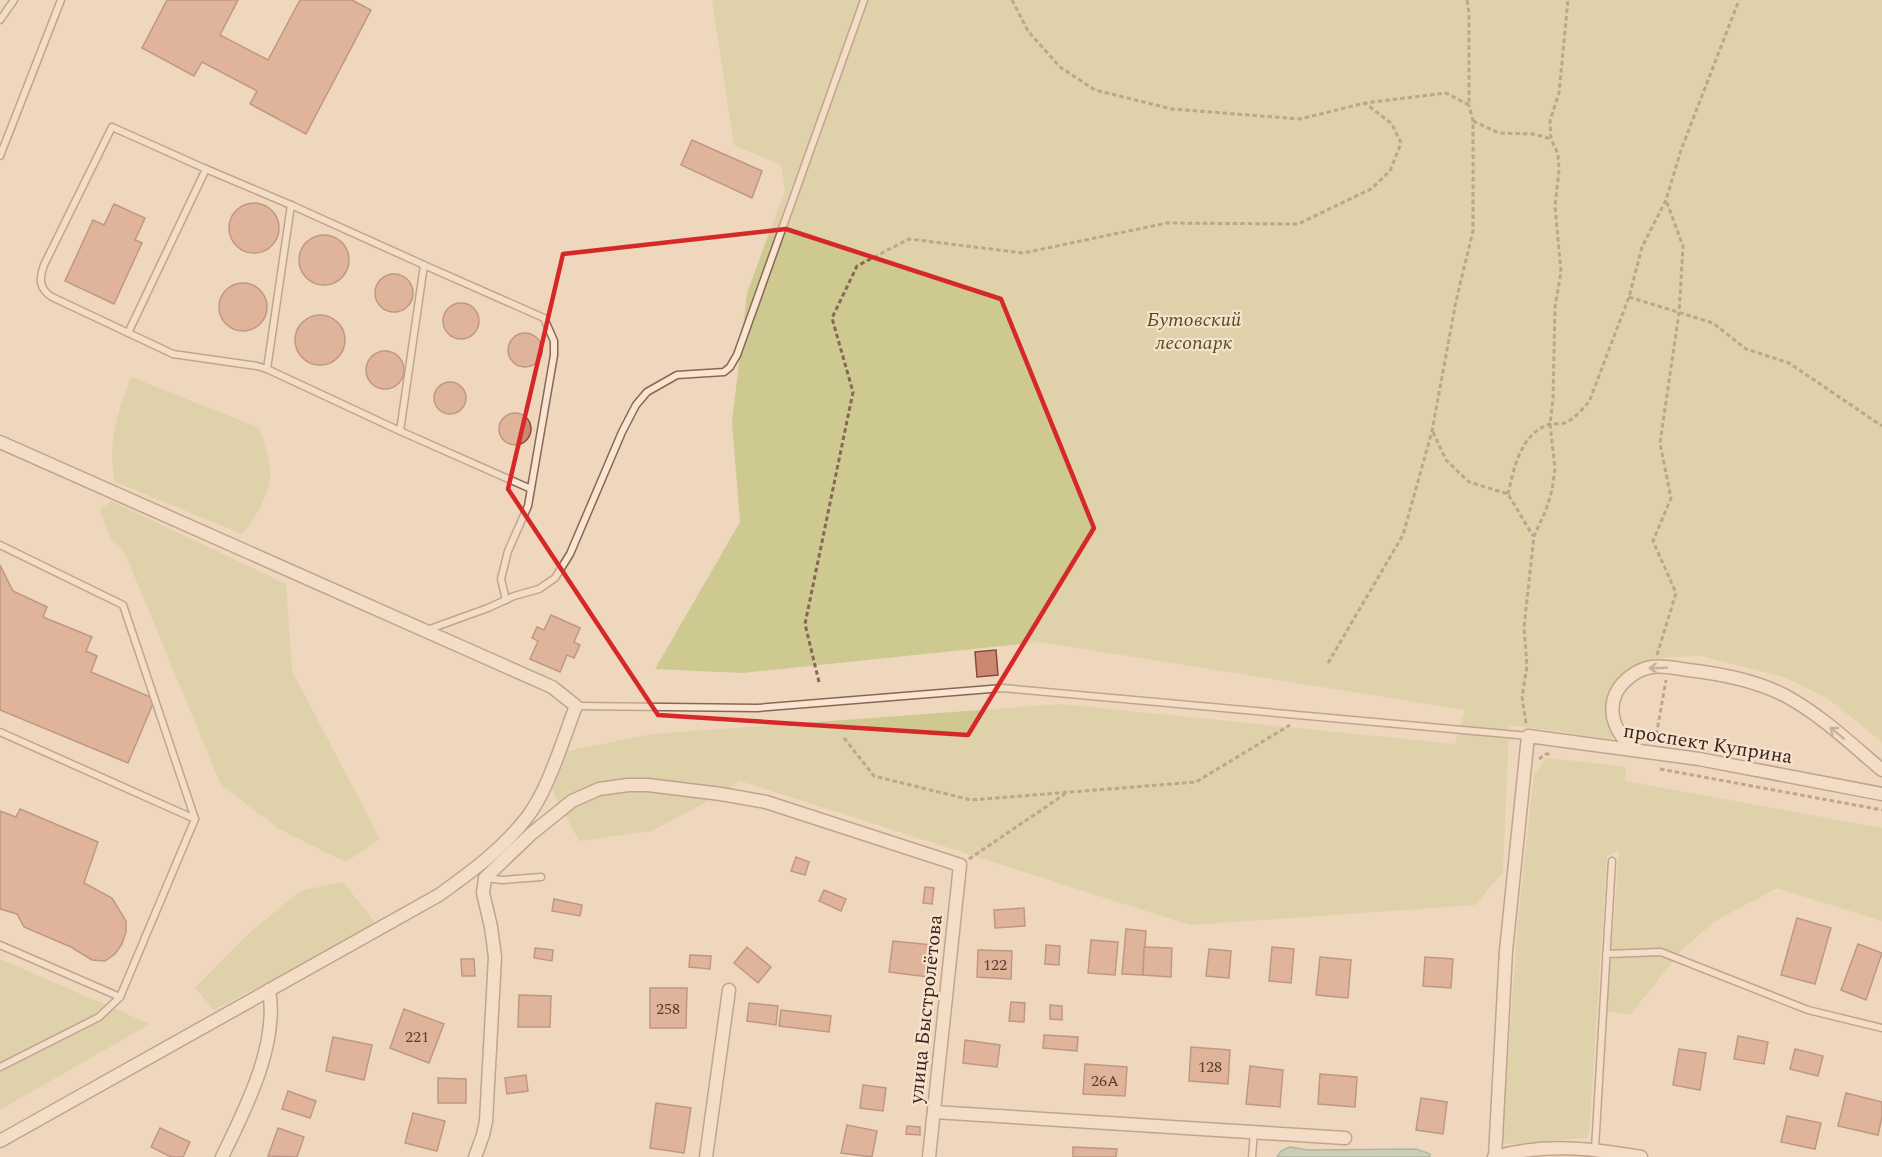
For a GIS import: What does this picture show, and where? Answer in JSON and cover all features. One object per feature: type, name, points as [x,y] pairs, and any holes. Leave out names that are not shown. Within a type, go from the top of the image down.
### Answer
[{"type":"street","points":[[0,442],[552,687],[576,706],[543,790],[529,815],[501,846],[439,895],[0,1141]]},
{"type":"street","points":[[1633,750],[1615,726],[1612,713],[1614,700],[1620,686],[1630,676],[1654,667],[1668,667],[1733,677],[1753,682],[1785,695],[1819,718],[1882,770]]},
{"type":"street","points":[[1528,736],[1506,951],[1495,1157],[1552,1148],[1594,1149],[1641,1157]]},
{"type":"street","name":"проспект Куприна","points":[[1528,736],[1699,759],[1882,794]]},
{"type":"street","points":[[475,1157],[486,1120],[495,957],[483,893],[485,878],[531,834],[572,801],[599,789],[648,785],[766,802],[960,865]]},
{"type":"street","name":"улица Быстролётова","points":[[929,1157],[960,865]]},
{"type":"street","points":[[222,1157],[254,1093],[271,1025],[272,1004],[269,990]]},
{"type":"street","points":[[706,1157],[729,990]]},
{"type":"street","points":[[934,1112],[1345,1138]]},
{"type":"lane","points":[[0,20],[14,0]]},
{"type":"lane","points":[[0,156],[61,0]]},
{"type":"lane","points":[[426,631],[539,589],[555,578],[570,554],[622,432],[636,405],[647,392],[677,375],[724,372],[730,367],[737,355],[864,0]]},
{"type":"lane","points":[[506,600],[501,579],[508,551],[528,506],[531,489],[554,355],[554,341],[544,318],[112,127],[44,265],[41,284],[47,294],[173,354],[267,369],[531,489]]},
{"type":"lane","points":[[128,333],[206,169]]},
{"type":"lane","points":[[267,369],[291,205]]},
{"type":"lane","points":[[400,430],[424,265]]},
{"type":"lane","points":[[0,545],[123,605],[195,819],[120,997],[99,1017],[0,1067]]},
{"type":"lane","points":[[576,706],[757,708],[1003,688],[1528,736]]},
{"type":"lane","points":[[0,732],[195,819]]},
{"type":"lane","points":[[1594,1149],[1612,861]]},
{"type":"lane","points":[[485,878],[504,880],[541,877]]},
{"type":"lane","points":[[0,945],[120,997]]},
{"type":"lane","points":[[1606,954],[1661,952],[1808,1010],[1882,1028]]},
{"type":"lane","points":[[1252,1157],[1254,1132]]},
{"type":"path","points":[[1012,0],[1028,31],[1060,67],[1095,90],[1173,109],[1300,119],[1365,104],[1446,93],[1469,105]]},
{"type":"path","points":[[1328,663],[1403,534],[1432,431],[1456,301],[1473,231],[1473,121],[1469,105],[1467,0]]},
{"type":"path","points":[[1528,736],[1522,697],[1527,666],[1524,627],[1534,536],[1546,510],[1555,469],[1550,424],[1553,399],[1555,307],[1562,272],[1555,206],[1559,170],[1558,154],[1551,139],[1550,121],[1559,93],[1568,0]]},
{"type":"path","points":[[1508,494],[1513,470],[1528,437],[1550,424],[1564,423],[1589,402],[1629,297],[1642,247],[1665,200],[1681,150],[1739,0]]},
{"type":"path","points":[[819,682],[805,624],[853,392],[832,318],[857,266],[909,239],[1023,253],[1167,223],[1298,224],[1371,189],[1390,171],[1401,143],[1392,124],[1365,104]]},
{"type":"path","points":[[1473,121],[1499,133],[1533,134],[1551,139]]},
{"type":"path","points":[[1654,667],[1676,593],[1653,541],[1671,498],[1660,443],[1679,313],[1683,246],[1665,200]]},
{"type":"path","points":[[1629,297],[1713,323],[1746,349],[1789,363],[1882,426]]},
{"type":"path","points":[[1432,431],[1446,460],[1469,482],[1508,494],[1534,536]]},
{"type":"path","points":[[1668,667],[1650,767],[1882,810]]},
{"type":"path","points":[[844,738],[874,777],[971,800],[1196,782],[1292,724]]},
{"type":"path","points":[[1526,768],[1536,768],[1540,757],[1546,754],[1563,755]]},
{"type":"path","points":[[960,865],[1067,793]]},
{"type":"highlighted area","points":[[786,229],[1001,299],[1094,528],[968,735],[658,715],[508,489],[563,254]]},
{"type":"green space","name":"Бутовский лесопарк","points":[[712,0],[1882,0],[1882,742],[1827,698],[1784,677],[1701,656],[1659,658],[1645,662],[1621,680],[1615,736],[1612,739],[1509,725],[1503,872],[1475,905],[1190,925],[740,781],[721,794],[652,831],[579,841],[552,790],[568,751],[652,734],[1061,704],[1455,744],[1465,710],[1040,642],[742,673],[655,669],[740,522],[732,422],[747,293],[785,190],[781,165],[734,145]]},
{"type":"green space","points":[[131,377],[259,428],[269,460],[270,479],[259,508],[242,534],[115,482],[113,441],[121,403]]},
{"type":"green space","points":[[111,501],[286,584],[292,671],[380,839],[346,862],[279,829],[221,785],[124,551],[109,536],[100,510]]},
{"type":"green space","points":[[1545,759],[1626,767],[1625,781],[1882,828],[1882,921],[1777,888],[1715,921],[1682,950],[1630,1015],[1607,1011],[1619,850],[1607,856],[1589,1135],[1587,1138],[1506,1144],[1502,1140],[1517,931],[1534,773],[1538,771]]},
{"type":"green space","points":[[343,882],[377,925],[214,1010],[195,988],[247,935],[300,891]]},
{"type":"green space","points":[[0,959],[150,1024],[0,1110]]},
{"type":"shaded area","points":[[1290,1147],[1308,1150],[1416,1149],[1430,1154],[1430,1157],[1277,1157],[1281,1151]]},
{"type":"building","points":[[167,0],[238,0],[220,35],[268,60],[300,0],[352,0],[371,10],[306,134],[250,104],[257,91],[202,62],[194,76],[142,48]]},
{"type":"building","points":[[692,140],[762,171],[752,198],[681,165]]},
{"type":"building","points":[[249,203],[259,203],[272,210],[279,223],[279,233],[272,246],[259,253],[249,253],[240,249],[233,242],[229,233],[229,223],[233,214],[240,207]]},
{"type":"building","points":[[114,204],[145,218],[135,240],[142,243],[114,304],[65,281],[93,220],[104,225]]},
{"type":"building","points":[[324,235],[342,242],[349,260],[342,278],[324,285],[306,278],[299,260],[306,242]]},
{"type":"building","points":[[394,274],[407,280],[413,293],[407,306],[394,312],[381,306],[375,293],[381,280]]},
{"type":"building","points":[[243,283],[260,290],[267,307],[260,324],[243,331],[226,324],[219,307],[226,290]]},
{"type":"building","points":[[461,303],[474,308],[479,321],[474,334],[461,339],[448,334],[443,321],[448,308]]},
{"type":"building","points":[[325,315],[338,322],[344,330],[344,350],[338,358],[330,364],[315,365],[302,358],[296,350],[295,335],[302,322],[310,316]]},
{"type":"building","points":[[525,333],[537,338],[542,350],[537,362],[525,367],[513,362],[508,350],[513,338]]},
{"type":"building","points":[[385,351],[392,352],[398,357],[403,363],[403,377],[398,383],[392,388],[385,389],[378,388],[372,383],[367,377],[366,370],[367,363],[372,357],[378,352]]},
{"type":"building","points":[[450,382],[461,387],[466,398],[461,409],[450,414],[439,409],[434,398],[439,387]]},
{"type":"building","points":[[515,413],[527,417],[531,429],[527,441],[515,445],[503,441],[499,429],[503,417]]},
{"type":"building","points":[[0,565],[13,591],[47,607],[43,617],[92,637],[86,651],[97,656],[91,672],[155,699],[128,763],[0,710]]},
{"type":"building","points":[[551,615],[580,628],[574,642],[580,645],[574,658],[567,655],[560,672],[530,659],[538,641],[532,638],[537,627],[544,630]]},
{"type":"building","points":[[996,650],[998,675],[977,677],[975,652]]},
{"type":"building","points":[[20,809],[98,842],[84,883],[112,898],[126,921],[126,932],[122,944],[115,954],[105,961],[92,960],[71,947],[24,927],[17,914],[0,909],[0,811],[16,817]]},
{"type":"building","points":[[796,857],[809,862],[805,875],[791,871]]},
{"type":"building","points":[[925,887],[934,888],[932,904],[923,903]]},
{"type":"building","points":[[824,890],[846,899],[841,911],[819,901]]},
{"type":"building","points":[[554,899],[582,905],[580,916],[552,911]]},
{"type":"building","points":[[1024,908],[1025,926],[995,928],[994,910]]},
{"type":"building","points":[[1797,918],[1831,928],[1815,984],[1781,975]]},
{"type":"building","points":[[1126,929],[1146,931],[1143,975],[1122,974]]},
{"type":"building","points":[[1091,940],[1118,942],[1115,975],[1088,973]]},
{"type":"building","points":[[893,941],[932,945],[928,977],[889,972]]},
{"type":"building","points":[[1858,944],[1882,953],[1866,1000],[1841,990]]},
{"type":"building","points":[[1046,945],[1060,946],[1059,965],[1045,964]]},
{"type":"building","points":[[747,947],[771,967],[758,983],[734,963]]},
{"type":"building","points":[[1144,947],[1172,948],[1171,977],[1143,975]]},
{"type":"building","points":[[1272,947],[1294,949],[1291,983],[1269,981]]},
{"type":"building","points":[[535,948],[553,950],[552,961],[534,958]]},
{"type":"building","points":[[1209,949],[1231,951],[1229,978],[1206,976]]},
{"type":"building","points":[[978,950],[1012,951],[1011,979],[977,977]]},
{"type":"building","points":[[690,955],[711,956],[710,969],[689,967]]},
{"type":"building","points":[[1320,957],[1351,960],[1348,998],[1316,995]]},
{"type":"building","points":[[1425,957],[1453,959],[1451,988],[1423,986]]},
{"type":"building","points":[[461,959],[474,959],[475,976],[462,976]]},
{"type":"building","points":[[650,988],[687,988],[686,1028],[650,1028]]},
{"type":"building","points":[[519,995],[551,996],[550,1027],[518,1027]]},
{"type":"building","points":[[1011,1002],[1025,1003],[1024,1022],[1009,1021]]},
{"type":"building","points":[[749,1003],[778,1006],[776,1025],[747,1021]]},
{"type":"building","points":[[1050,1005],[1062,1006],[1062,1020],[1050,1019]]},
{"type":"building","points":[[404,1009],[444,1024],[429,1063],[390,1048]]},
{"type":"building","points":[[781,1010],[831,1016],[829,1032],[779,1026]]},
{"type":"building","points":[[1044,1035],[1078,1037],[1077,1051],[1043,1048]]},
{"type":"building","points":[[1738,1036],[1768,1042],[1764,1064],[1734,1059]]},
{"type":"building","points":[[333,1037],[372,1045],[364,1080],[326,1071]]},
{"type":"building","points":[[965,1040],[1000,1045],[997,1067],[963,1063]]},
{"type":"building","points":[[1191,1047],[1230,1050],[1228,1084],[1189,1081]]},
{"type":"building","points":[[1679,1049],[1706,1053],[1700,1090],[1673,1085]]},
{"type":"building","points":[[1795,1049],[1823,1056],[1818,1076],[1790,1069]]},
{"type":"building","points":[[1085,1064],[1127,1067],[1125,1096],[1083,1094]]},
{"type":"building","points":[[1250,1066],[1283,1070],[1280,1107],[1246,1104]]},
{"type":"building","points":[[1320,1074],[1357,1077],[1355,1107],[1318,1104]]},
{"type":"building","points":[[526,1075],[528,1091],[507,1094],[505,1078]]},
{"type":"building","points":[[438,1078],[466,1079],[466,1103],[438,1103]]},
{"type":"building","points":[[863,1085],[886,1088],[883,1111],[860,1108]]},
{"type":"building","points":[[288,1091],[316,1101],[310,1118],[282,1109]]},
{"type":"building","points":[[1846,1093],[1882,1102],[1882,1117],[1878,1135],[1838,1126]]},
{"type":"building","points":[[1421,1098],[1447,1102],[1443,1134],[1416,1130]]},
{"type":"building","points":[[656,1103],[691,1108],[684,1153],[650,1148]]},
{"type":"building","points":[[413,1113],[445,1121],[437,1151],[405,1143]]},
{"type":"building","points":[[1787,1116],[1821,1123],[1815,1149],[1781,1142]]},
{"type":"building","points":[[847,1125],[877,1131],[872,1157],[841,1153]]},
{"type":"building","points":[[907,1126],[920,1127],[920,1135],[906,1134]]},
{"type":"building","points":[[160,1128],[190,1142],[183,1157],[171,1157],[151,1147]]},
{"type":"building","points":[[278,1128],[304,1137],[297,1157],[268,1156]]},
{"type":"building","points":[[1073,1147],[1117,1149],[1116,1157],[1073,1157]]}]
